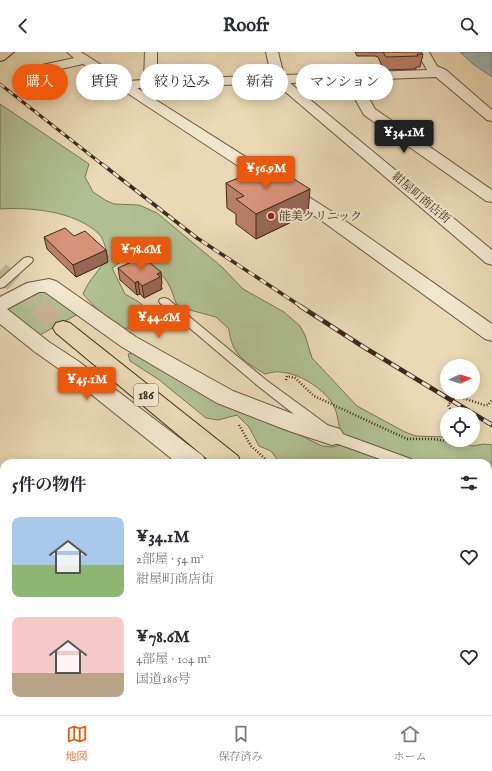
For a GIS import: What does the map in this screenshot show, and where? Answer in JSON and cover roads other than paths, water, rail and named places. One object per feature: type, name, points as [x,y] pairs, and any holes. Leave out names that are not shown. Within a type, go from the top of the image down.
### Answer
[{"type":"highway","name":"186","points":[[63,328],[224,459]]},
{"type":"street","points":[[73,52],[90,64]]},
{"type":"street","points":[[151,52],[151,64]]},
{"type":"street","points":[[272,52],[275,64]]},
{"type":"street","points":[[423,52],[432,68],[441,73],[492,117]]},
{"type":"street","points":[[66,64],[84,60]]},
{"type":"street","points":[[393,76],[441,73]]},
{"type":"street","name":"紺屋町商店街","points":[[288,88],[492,259]]},
{"type":"street","points":[[132,91],[328,217],[492,334]]},
{"type":"street","points":[[362,100],[369,112],[492,197]]},
{"type":"street","points":[[0,305],[34,287],[49,285],[129,342],[228,398],[297,425],[332,436]]},
{"type":"street","points":[[0,314],[42,347],[70,366],[189,459]]},
{"type":"lane","points":[[0,285],[28,260]]},
{"type":"lane","points":[[164,301],[262,383],[332,436],[395,459]]},
{"type":"water","points":[[460,52],[492,52],[492,77],[473,64]]},
{"type":"tunnel","points":[[0,271],[40,307]]},
{"type":"tunnel","points":[[38,306],[63,328]]},
{"type":"railway","points":[[0,84],[103,165]]},
{"type":"railway","points":[[102,164],[197,238],[302,307]]},
{"type":"railway","points":[[300,306],[362,346],[492,425]]},
{"type":"place","name":"能美クリニック","points":[[271,216]]}]
